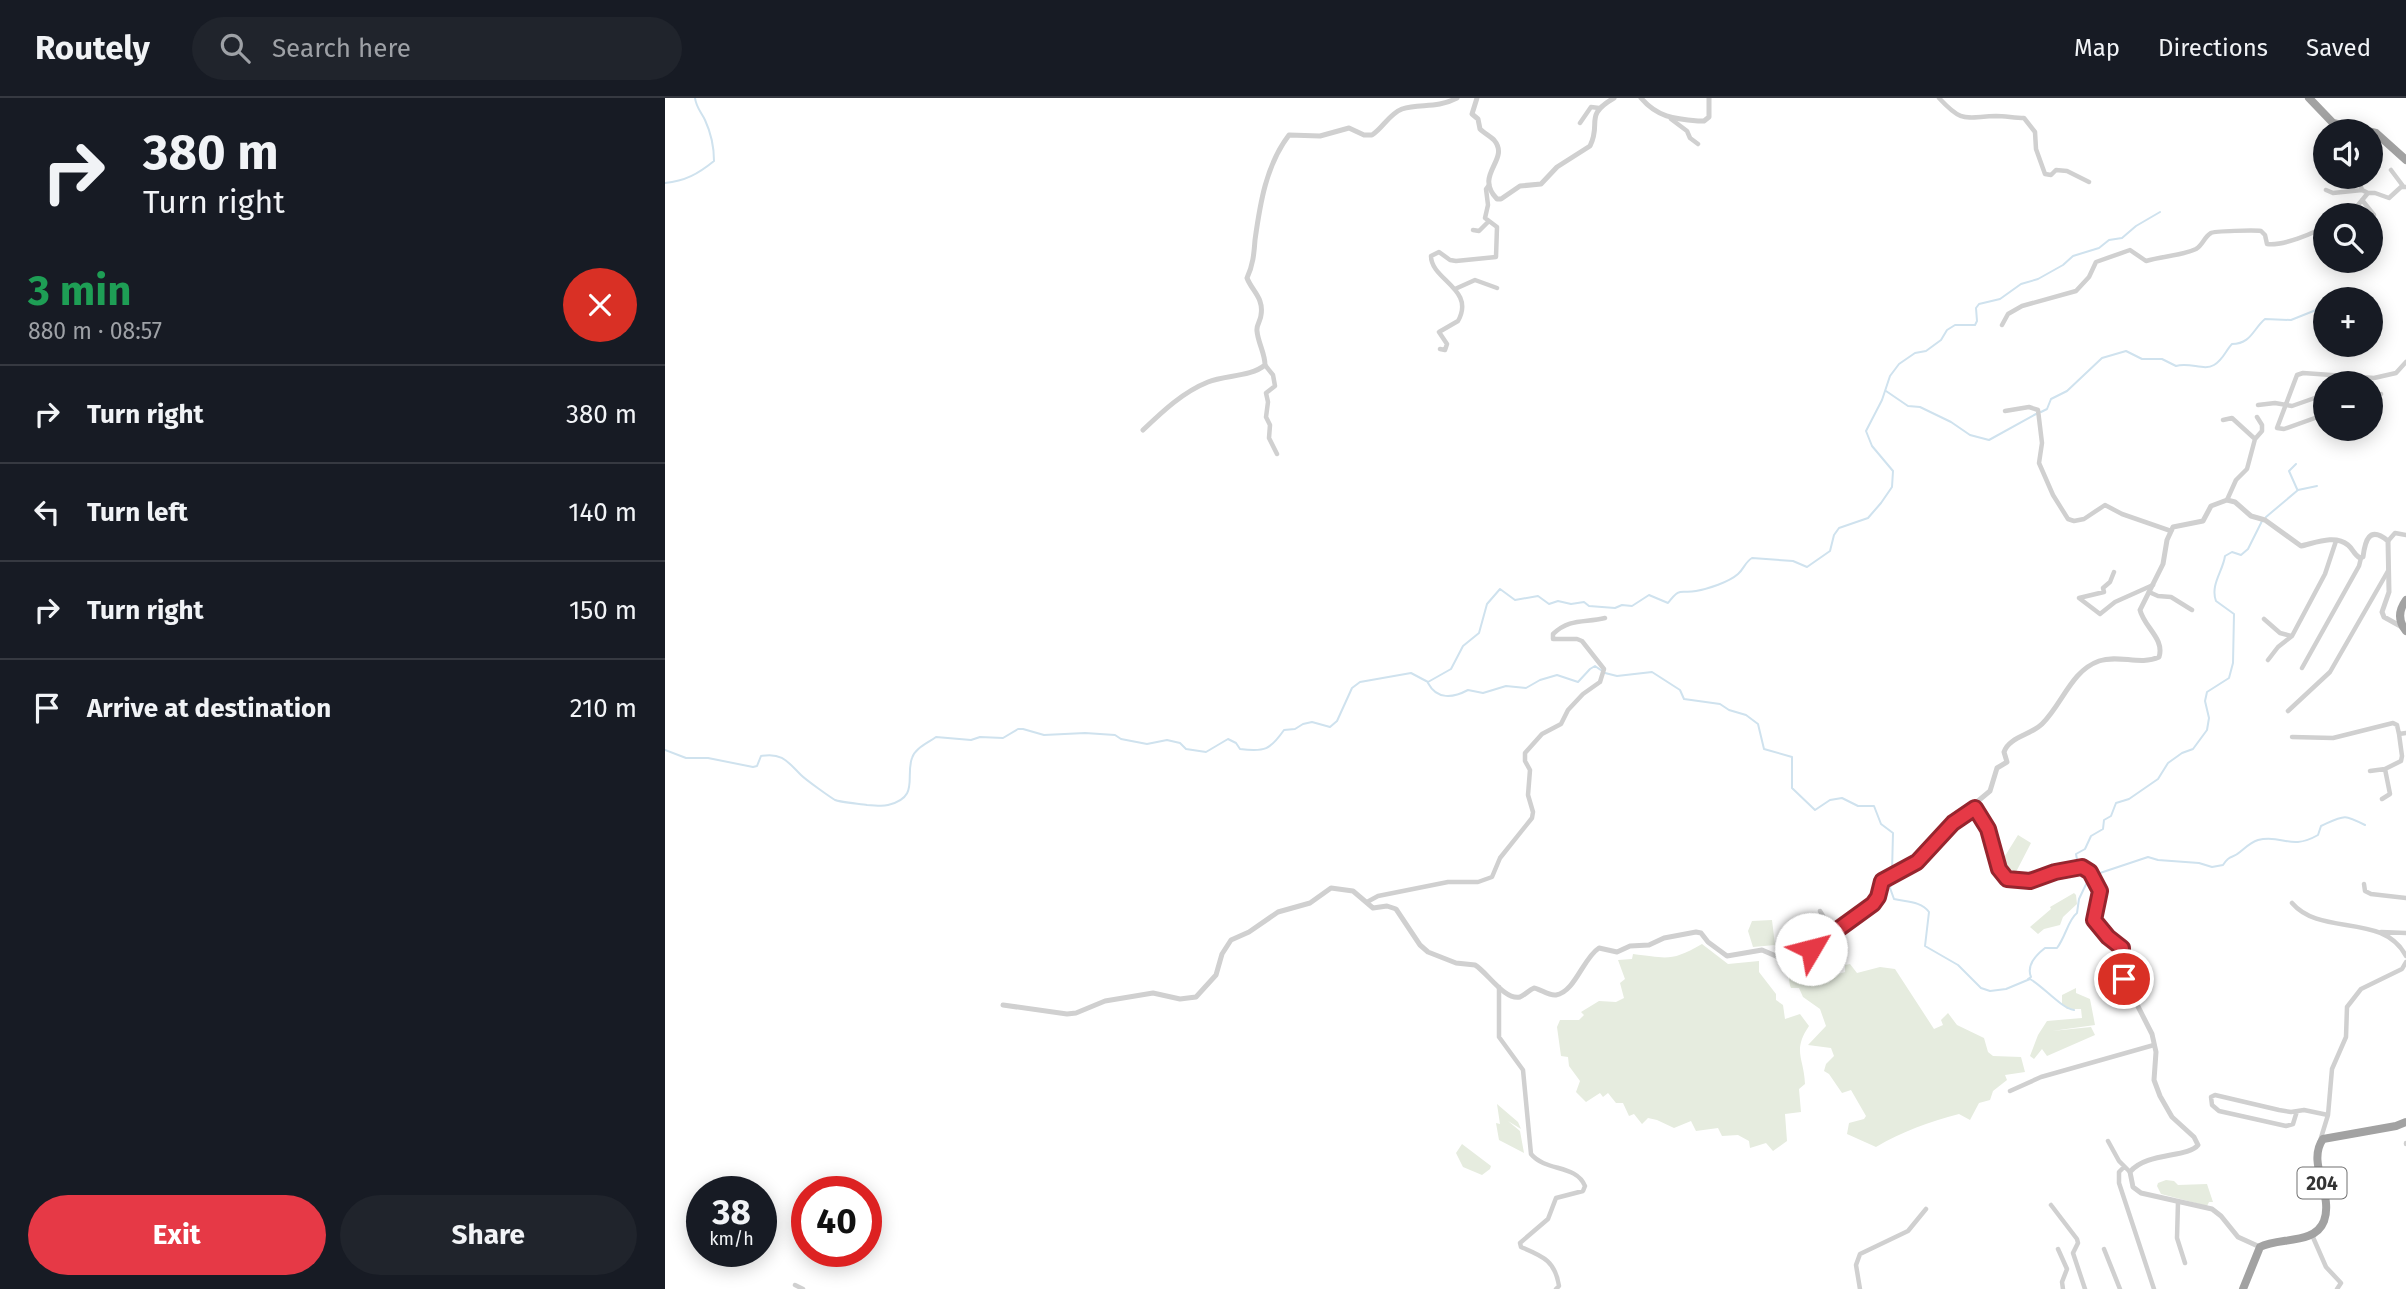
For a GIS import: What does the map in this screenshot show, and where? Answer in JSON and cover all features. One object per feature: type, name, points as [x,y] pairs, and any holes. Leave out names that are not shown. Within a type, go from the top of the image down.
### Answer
[{"type":"highway","points":[[2309,98],[2333,123],[2376,133],[2406,160]]},
{"type":"highway","points":[[2404,629],[2400,612],[2406,600]]},
{"type":"highway","name":"204","points":[[2312,1234],[2320,1228],[2326,1214],[2317,1154],[2320,1143],[2328,1137],[2406,1122]]},
{"type":"highway","points":[[2243,1289],[2260,1247],[2312,1234]]},
{"type":"street","points":[[1277,454],[1269,438],[1270,425],[1266,417],[1266,393],[1275,386],[1276,380],[1265,365],[1257,331],[1262,314],[1260,301],[1247,278],[1253,262],[1262,195],[1283,143],[1293,134],[1320,136],[1347,129],[1372,135],[1402,110],[1444,104],[1457,98]]},
{"type":"street","points":[[1440,349],[1445,350],[1447,344],[1439,332],[1458,321],[1462,312],[1455,289],[1433,266],[1431,256],[1439,252],[1456,261],[1496,257],[1497,230],[1486,218],[1489,205],[1486,188],[1489,185],[1490,171],[1499,153],[1496,143],[1480,130],[1478,118],[1472,114],[1477,98]]},
{"type":"street","points":[[1489,185],[1497,199],[1504,199],[1520,186],[1537,186],[1545,182],[1557,167],[1590,146],[1595,115],[1599,108],[1614,98]]},
{"type":"street","points":[[1641,98],[1649,108],[1687,131],[1690,138],[1698,144]]},
{"type":"street","points":[[1671,119],[1706,120],[1710,113],[1709,98]]},
{"type":"street","points":[[1939,98],[1963,118],[2024,118],[2035,132],[2036,149],[2045,174],[2051,175],[2060,169],[2089,182]]},
{"type":"street","points":[[1580,123],[1591,107],[1599,108]]},
{"type":"street","points":[[2326,190],[2333,193],[2362,190],[2389,198],[2405,186],[2391,170]]},
{"type":"street","points":[[2359,203],[2368,193]]},
{"type":"street","points":[[1473,230],[1479,231],[1488,222]]},
{"type":"street","points":[[2002,325],[2008,314],[2022,306],[2076,291],[2089,277],[2096,262],[2122,252],[2132,251],[2146,261],[2199,247],[2208,235],[2217,230],[2236,233],[2261,231],[2266,234],[2267,244],[2273,245],[2292,241],[2313,231]]},
{"type":"street","points":[[1455,289],[1475,280],[1497,288]]},
{"type":"street","points":[[2383,377],[2399,371],[2406,362]]},
{"type":"street","points":[[1143,430],[1191,390],[1211,380],[1257,370],[1265,365]]},
{"type":"street","points":[[2313,374],[2297,375],[2277,424],[2279,430],[2313,418]]},
{"type":"street","points":[[2258,405],[2275,403],[2292,406],[2313,399]]},
{"type":"street","points":[[2005,411],[2029,407],[2038,410],[2042,443],[2039,463],[2053,495],[2069,519],[2084,519],[2105,505],[2122,514],[2171,530]]},
{"type":"street","points":[[2223,420],[2232,418],[2255,439]]},
{"type":"street","points":[[2227,500],[2236,480],[2247,469],[2255,439],[2262,428],[2257,418]]},
{"type":"street","points":[[1003,1005],[1076,1013],[1105,1000],[1153,993],[1180,999],[1193,998],[1216,975],[1222,954],[1230,940],[1249,932],[1278,912],[1310,903],[1331,888],[1353,891],[1374,908],[1390,906],[1396,909],[1423,948],[1456,964],[1475,965],[1499,987],[1515,997],[1536,988],[1552,995],[1559,994],[1571,984],[1596,949],[1617,952],[1630,946],[1649,945],[1664,938],[1696,932],[1701,933],[1708,942],[1727,956],[1762,950],[1782,961],[1799,951],[1814,947],[1873,904],[1878,897],[1882,881],[1917,862],[1953,823],[1975,808],[1978,801],[1990,791],[1997,768],[2007,762],[2004,752],[2007,746],[2045,722],[2078,672],[2103,659],[2146,660],[2159,657],[2159,645],[2140,610],[2163,564],[2164,549],[2171,530],[2177,525],[2203,521],[2211,506],[2227,500],[2235,502],[2248,514],[2262,519],[2301,546],[2317,541],[2336,541],[2348,545],[2355,556],[2361,558]]},
{"type":"street","points":[[2404,629],[2384,617],[2382,612],[2389,592],[2388,541],[2395,533],[2406,535]]},
{"type":"street","points":[[2302,668],[2359,566],[2365,540],[2368,536],[2378,535],[2388,541]]},
{"type":"street","points":[[2269,660],[2278,647],[2292,636],[2325,574],[2336,541]]},
{"type":"street","points":[[2288,710],[2330,672],[2388,571]]},
{"type":"street","points":[[2114,572],[2103,589],[2104,592],[2079,598],[2100,614],[2115,602],[2153,584]]},
{"type":"street","points":[[2149,592],[2171,597],[2192,610]]},
{"type":"street","points":[[1367,902],[1378,896],[1448,882],[1478,883],[1492,877],[1500,859],[1532,818],[1525,752],[1542,734],[1560,724],[1568,710],[1583,694],[1593,688],[1603,675],[1604,669],[1582,641],[1553,639],[1553,634],[1560,627],[1574,621],[1605,618]]},
{"type":"street","points":[[2264,619],[2280,633],[2292,636]]},
{"type":"street","points":[[2292,737],[2333,738],[2393,723],[2397,725],[2402,758],[2385,769],[2370,771]]},
{"type":"street","points":[[2399,734],[2406,733]]},
{"type":"street","points":[[2382,799],[2390,794],[2385,769]]},
{"type":"street","points":[[1975,808],[1988,829],[1994,858],[2004,877],[2014,881],[2030,881],[2077,867],[2090,872],[2098,885],[2100,897],[2094,920],[2102,931],[2122,948],[2121,970],[2134,1002],[2150,1028],[2156,1062],[2154,1080],[2160,1096],[2172,1117],[2195,1137],[2198,1145],[2193,1150],[2145,1161],[2130,1172]]},
{"type":"street","points":[[2364,884],[2365,891],[2371,894],[2406,898]]},
{"type":"street","points":[[2293,903],[2304,915],[2318,920],[2359,926],[2387,935],[2398,944],[2406,956]]},
{"type":"street","points":[[1820,911],[1833,932]]},
{"type":"street","points":[[2387,935],[2406,933]]},
{"type":"street","points":[[2320,1143],[2328,1115],[2332,1069],[2346,1038],[2346,1013],[2350,1001],[2361,989],[2402,969],[2406,962]]},
{"type":"street","points":[[1499,987],[1499,1037],[1523,1070],[1531,1154],[1542,1164],[1576,1173],[1585,1184],[1583,1191],[1556,1198],[1548,1219],[1520,1243],[1524,1248],[1546,1258],[1558,1279],[1559,1286],[1556,1289]]},
{"type":"street","points":[[2010,1091],[2041,1077],[2154,1045]]},
{"type":"street","points":[[2297,1111],[2293,1124],[2286,1126],[2219,1111],[2212,1105],[2211,1097],[2218,1095],[2279,1110],[2304,1110],[2328,1115]]},
{"type":"street","points":[[2108,1142],[2130,1172],[2136,1191],[2212,1209],[2238,1237],[2260,1247]]},
{"type":"street","points":[[2124,1167],[2119,1172],[2119,1183],[2154,1289]]},
{"type":"street","points":[[2178,1202],[2177,1238],[2185,1263]]},
{"type":"street","points":[[2051,1205],[2078,1241],[2073,1252],[2085,1289]]},
{"type":"street","points":[[1860,1289],[1856,1265],[1860,1254],[1908,1231],[1926,1209]]},
{"type":"street","points":[[2312,1234],[2326,1267],[2341,1283],[2337,1289]]},
{"type":"street","points":[[2058,1249],[2067,1269],[2062,1282],[2063,1289]]},
{"type":"street","points":[[2104,1249],[2120,1289]]},
{"type":"street","points":[[795,1285],[803,1289]]},
{"type":"shaded area","points":[[2018,835],[2031,843],[2016,872],[2000,864]]},
{"type":"shaded area","points":[[2074,893],[2077,904],[2063,917],[2060,925],[2044,929],[2038,934],[2030,927],[2051,909],[2050,907]]},
{"type":"shaded area","points":[[1772,920],[1775,945],[1753,947],[1748,931],[1752,921]]},
{"type":"shaded area","points":[[1702,944],[1728,964],[1759,961],[1759,972],[1776,994],[1776,1000],[1783,1005],[1785,1019],[1800,1014],[1809,1026],[1800,1048],[1805,1084],[1799,1089],[1801,1112],[1785,1114],[1787,1141],[1773,1151],[1766,1143],[1750,1148],[1749,1141],[1738,1135],[1722,1136],[1718,1128],[1696,1131],[1691,1121],[1674,1128],[1648,1118],[1642,1124],[1634,1114],[1629,1116],[1623,1103],[1616,1103],[1608,1093],[1603,1097],[1600,1093],[1586,1102],[1576,1092],[1580,1081],[1569,1066],[1568,1057],[1561,1056],[1557,1027],[1560,1020],[1579,1020],[1584,1015],[1581,1012],[1599,1001],[1616,1002],[1624,998],[1620,983],[1625,979],[1618,960],[1632,959],[1633,954],[1676,956]]},
{"type":"shaded area","points":[[1811,957],[1828,957],[1832,976],[1845,972],[1845,965],[1850,964],[1857,973],[1880,967],[1895,969],[1934,1029],[1943,1025],[1941,1020],[1948,1013],[1957,1025],[1984,1038],[1988,1052],[1993,1056],[2021,1057],[2025,1072],[2005,1075],[2007,1080],[1993,1091],[1990,1100],[1979,1103],[1970,1120],[1959,1114],[1948,1117],[1906,1132],[1876,1147],[1847,1134],[1849,1123],[1866,1116],[1851,1090],[1842,1093],[1824,1071],[1826,1064],[1834,1056],[1831,1048],[1808,1045],[1826,1026],[1820,1009],[1803,997],[1799,988],[1791,988],[1788,969]]},
{"type":"shaded area","points":[[2076,988],[2076,993],[2090,999],[2095,1025],[2052,1031],[2091,1027],[2095,1035],[2047,1056],[2042,1049],[2034,1059],[2030,1056],[2047,1021],[2082,1018],[2081,1009],[2067,1009],[2062,1004],[2062,995]]},
{"type":"shaded area","points":[[1497,1104],[1518,1122],[1521,1129],[1508,1121],[1520,1131],[1524,1153],[1499,1140]]},
{"type":"shaded area","points":[[1462,1144],[1491,1166],[1490,1169],[1482,1175],[1463,1167],[1456,1153]]},
{"type":"shaded area","points":[[2174,1181],[2178,1185],[2207,1184],[2213,1202],[2209,1202],[2207,1206],[2161,1194],[2158,1183]]},
{"type":"waterway","points":[[665,183],[691,176],[714,161],[710,135],[695,98]]},
{"type":"waterway","points":[[665,750],[686,758],[708,758],[753,767],[757,766],[761,756],[774,755],[784,759],[835,800],[880,806],[904,797],[908,792],[910,765],[914,754],[936,737],[971,740],[980,737],[1003,738],[1023,729],[1044,735],[1115,735],[1121,739],[1147,744],[1167,740],[1180,743],[1186,749],[1206,752],[1228,739],[1240,749],[1261,750],[1271,746],[1284,730],[1312,722],[1330,727],[1337,721],[1352,688],[1360,682],[1411,673],[1428,682],[1451,669],[1463,646],[1479,633],[1487,604],[1500,589],[1515,600],[1538,596],[1549,604],[1558,601],[1571,604],[1584,602],[1589,606],[1615,608],[1622,605],[1632,606],[1649,595],[1668,603],[1678,593],[1718,585],[1738,574],[1752,558],[1793,561],[1807,567],[1830,551],[1834,535],[1839,528],[1868,518],[1892,487],[1893,471],[1872,446],[1866,431],[1882,400],[1890,376],[1899,364],[1915,353],[1926,351],[1955,325],[1975,325],[1976,308],[1979,304],[2000,299],[2021,284],[2038,279],[2063,265],[2073,256],[2099,248],[2109,240],[2122,238],[2160,212]]},
{"type":"waterway","points":[[2041,412],[2047,409],[2051,399],[2067,391],[2102,358],[2126,351],[2142,359],[2162,359],[2176,366],[2210,367],[2220,360],[2232,344],[2248,339],[2265,319],[2291,320],[2313,311]]},
{"type":"waterway","points":[[1886,391],[1908,406],[1920,407],[1970,435],[1989,440],[2036,414]]},
{"type":"waterway","points":[[2296,464],[2289,471],[2297,489]]},
{"type":"waterway","points":[[2266,517],[2298,490],[2317,486]]},
{"type":"waterway","points":[[2078,865],[2076,854],[2085,849],[2091,836],[2103,829],[2104,820],[2111,816],[2116,803],[2129,799],[2158,779],[2168,763],[2193,749],[2207,730],[2207,692],[2229,678],[2233,663],[2234,614],[2216,601],[2216,584],[2225,556],[2232,552],[2241,555],[2248,549],[2262,521]]},
{"type":"waterway","points":[[1428,683],[1441,695],[1451,696],[1468,690],[1483,693],[1506,686],[1526,688],[1557,675],[1578,682],[1595,666],[1605,673],[1617,676],[1652,672],[1680,690],[1684,699],[1720,704],[1746,715],[1758,724],[1764,749],[1792,757],[1792,788],[1815,810],[1830,800],[1842,798],[1858,806],[1874,806],[1881,824],[1893,833],[1892,872]]},
{"type":"waterway","points":[[2094,875],[2148,857],[2212,867],[2223,865],[2229,858],[2258,840],[2308,840],[2318,835],[2321,826],[2344,817],[2365,825]]},
{"type":"waterway","points":[[2028,979],[2031,977],[2030,968],[2035,957],[2045,948],[2057,948],[2077,913],[2079,899],[2090,876]]},
{"type":"waterway","points":[[1893,877],[1890,888],[1894,899],[1918,904],[1929,912],[1925,946],[1958,965],[1981,988],[1990,991],[2006,989],[2030,979],[2074,1010]]},
{"type":"route","points":[[1811,949],[1873,904],[1878,897],[1880,883],[1885,878],[1917,862],[1953,823],[1975,808],[1988,829],[1994,858],[2001,874],[2007,879],[2030,881],[2079,866],[2090,872],[2100,891],[2093,916],[2095,925],[2122,948],[2121,970],[2124,979]]}]
